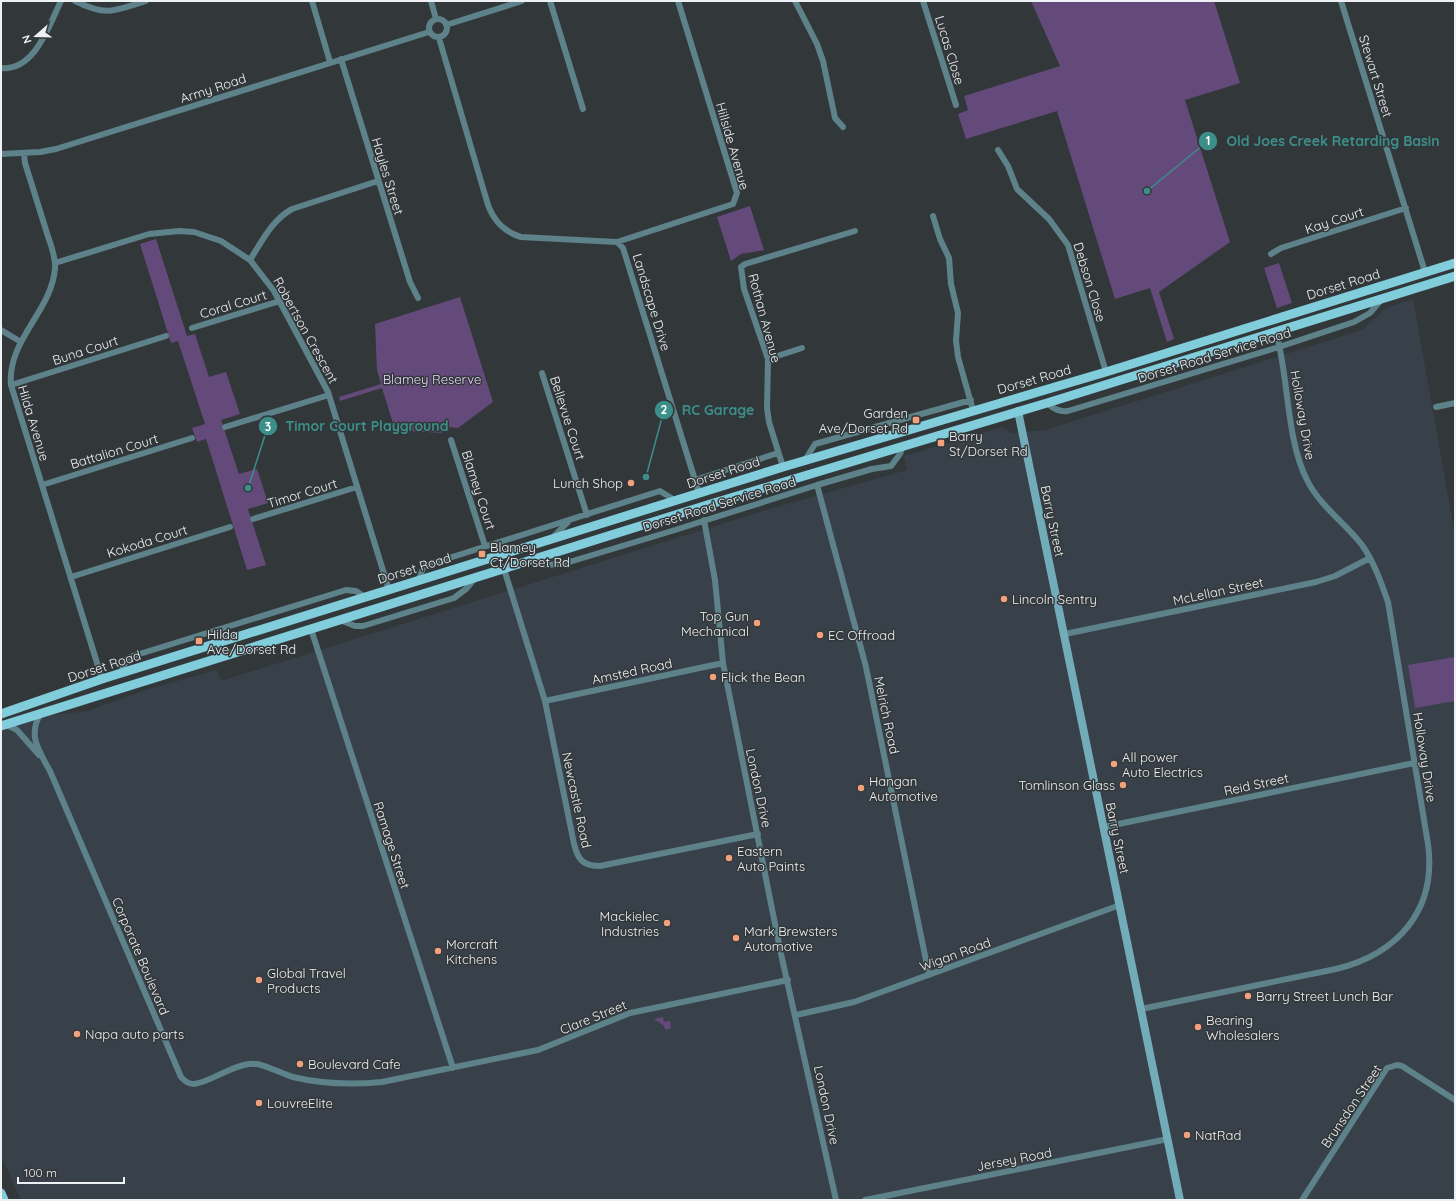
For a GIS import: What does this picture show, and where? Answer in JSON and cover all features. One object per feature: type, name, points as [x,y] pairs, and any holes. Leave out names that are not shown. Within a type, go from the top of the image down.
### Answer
[{"type":"main road","name":"Dorset Road","points":[[1,714],[102,679],[782,467],[1106,372],[1455,263]]},
{"type":"main road","points":[[1425,272],[1429,284]]},
{"type":"main road","name":"Dorset Road","points":[[3,725],[704,506],[1047,403],[1382,300],[1455,276]]},
{"type":"main road","points":[[1015,398],[1018,411]]},
{"type":"main road","name":"Barry Street","points":[[1018,411],[1180,1200]]},
{"type":"main road","points":[[894,434],[903,446]]},
{"type":"main road","points":[[700,493],[704,506]]},
{"type":"main road","points":[[389,590],[393,603]]},
{"type":"main road","points":[[307,615],[311,629]]},
{"type":"main road","points":[[206,647],[219,658]]},
{"type":"main road","points":[[102,679],[106,693]]},
{"type":"main road","points":[[1,1193],[4,1200]]},
{"type":"street","points":[[1,68],[11,68],[31,57],[61,1]]},
{"type":"street","points":[[74,1],[94,10],[104,12],[115,11],[146,1]]},
{"type":"street","points":[[312,1],[330,62]]},
{"type":"street","points":[[431,1],[436,19]]},
{"type":"street","points":[[446,25],[522,1]]},
{"type":"street","points":[[550,1],[583,108]]},
{"type":"street","name":"Hillside Avenue","points":[[617,242],[733,204],[736,198],[737,193],[678,1]]},
{"type":"street","points":[[795,1],[823,61],[835,118],[843,127]]},
{"type":"street","name":"Lucas Close","points":[[923,1],[956,105]]},
{"type":"street","name":"Stewart Street","points":[[1341,1],[1425,272]]},
{"type":"street","points":[[436,19],[442,20],[446,25],[446,33],[439,38],[435,37],[429,32],[429,24],[436,19]]},
{"type":"street","name":"Army Road","points":[[1,154],[56,149],[429,32]]},
{"type":"street","name":"Landscape Drive","points":[[439,38],[488,205],[500,226],[514,235],[521,237],[617,242],[623,248],[700,493]]},
{"type":"street","name":"Hayles Street","points":[[341,59],[410,282],[418,298]]},
{"type":"street","name":"Debson Close","points":[[998,150],[1008,166],[1017,189],[1049,219],[1068,246],[1106,372]]},
{"type":"street","name":"Hilda Avenue","points":[[24,153],[55,263],[51,287],[21,342],[11,366],[11,385],[102,679]]},
{"type":"street","points":[[250,260],[274,222],[282,214],[292,209],[378,181]]},
{"type":"street","name":"Kay Court","points":[[1271,254],[1281,248],[1406,208]]},
{"type":"street","points":[[933,216],[940,239],[949,258],[951,284],[958,313],[956,341],[958,357],[973,410]]},
{"type":"street","name":"Robertson Crescent","points":[[55,263],[150,234],[179,231],[194,232],[221,241],[250,260],[262,273],[280,301],[329,396],[389,590]]},
{"type":"street","name":"Rothan Avenue","points":[[782,467],[769,422],[767,408],[768,359],[744,289],[741,267],[745,264],[855,231]]},
{"type":"street","name":"Dorset Road Service Road","points":[[1047,403],[1055,409],[1068,411],[1279,347],[1354,322],[1370,313],[1382,300]]},
{"type":"street","name":"Coral Court","points":[[192,328],[280,301]]},
{"type":"street","points":[[1,330],[21,342]]},
{"type":"street","name":"Holloway Drive","points":[[1141,1009],[1355,964],[1385,950],[1399,938],[1420,907],[1429,868],[1428,844],[1388,602],[1370,558],[1351,532],[1323,504],[1302,470],[1296,447],[1276,332]]},
{"type":"street","name":"Buna Court","points":[[11,385],[166,336]]},
{"type":"street","points":[[768,359],[802,348]]},
{"type":"street","name":"Bellevue Court","points":[[542,373],[587,515]]},
{"type":"street","points":[[225,427],[329,396]]},
{"type":"street","name":"Dorset Road Service Road","points":[[805,460],[815,444],[971,400]]},
{"type":"street","points":[[1436,407],[1455,403]]},
{"type":"street","name":"Battalion Court","points":[[42,485],[192,438]]},
{"type":"street","name":"Blamey Court","points":[[452,440],[485,546]]},
{"type":"street","name":"Dorset Road Service Road","points":[[530,560],[548,565],[566,563],[817,485],[872,469],[891,466],[900,454],[903,446]]},
{"type":"street","points":[[695,480],[778,453]]},
{"type":"street","name":"Melrich Road","points":[[817,485],[866,667],[929,975]]},
{"type":"street","name":"Timor Court","points":[[253,519],[357,487]]},
{"type":"street","name":"Dorset Road Service Road","points":[[418,581],[424,566],[660,491],[676,501]]},
{"type":"street","name":"Dorset Road Service Road","points":[[550,540],[570,520]]},
{"type":"street","name":"London Drive","points":[[704,520],[715,580],[723,663],[788,980],[836,1200]]},
{"type":"street","name":"Kokoda Court","points":[[71,577],[230,527]]},
{"type":"street","name":"McLellan Street","points":[[1065,634],[1316,582],[1335,576],[1370,558]]},
{"type":"street","name":"Newcastle Road","points":[[504,569],[545,701],[577,855],[589,866],[600,866],[758,834]]},
{"type":"street","points":[[340,620],[355,626],[363,626],[454,598],[466,589],[476,577]]},
{"type":"street","points":[[120,674],[127,659],[140,654],[346,590],[356,591],[365,597]]},
{"type":"street","name":"Ramage Street","points":[[311,629],[453,1068]]},
{"type":"street","name":"Amsted Road","points":[[545,701],[723,663]]},
{"type":"street","name":"Corporate Boulevard","points":[[41,713],[35,725],[34,740],[50,771],[181,1077],[187,1083],[195,1084],[237,1066],[250,1063],[292,1076],[320,1082],[360,1084],[406,1078]]},
{"type":"street","name":"Corporate Boulevard","points":[[3,725],[17,730],[44,761]]},
{"type":"street","name":"Reid Street","points":[[1104,827],[1414,763]]},
{"type":"street","name":"Wigan Road","points":[[796,1015],[854,1002],[1120,905]]},
{"type":"street","name":"Clare Street","points":[[406,1078],[538,1050],[636,1012],[788,980]]},
{"type":"street","name":"Brunsdon Street","points":[[1302,1200],[1387,1068],[1397,1065],[1402,1066],[1455,1100]]},
{"type":"street","name":"Jersey Road","points":[[865,1200],[1168,1139]]},
{"type":"shaded area","points":[[1413,299],[1455,535],[1455,1200],[21,1200],[1,1156],[1,731],[38,717],[88,711],[148,689],[217,670],[221,681],[763,511],[907,470],[904,456],[1002,427],[1012,433],[1045,430],[1362,330],[1386,308]]},
{"type":"green space","points":[[1031,1],[1214,1],[1240,83],[1185,100],[1230,242],[1159,292],[1174,339],[1167,342],[1150,288],[1115,299],[1057,111],[966,139],[958,114],[968,110],[964,96],[1060,66]]},
{"type":"green space","points":[[750,206],[764,250],[741,254],[731,261],[717,217]]},
{"type":"green space","points":[[156,239],[187,336],[195,334],[209,377],[226,372],[240,414],[221,420],[239,474],[257,469],[268,503],[248,509],[266,565],[247,570],[206,439],[197,442],[192,428],[205,424],[178,341],[171,343],[140,244]]},
{"type":"green space","points":[[1279,263],[1292,303],[1277,308],[1264,268]]},
{"type":"green space","name":"Blamey Reserve","points":[[460,297],[493,402],[458,428],[448,427],[441,433],[395,430],[382,388],[340,401],[339,397],[381,384],[377,370],[375,324]]},
{"type":"green space","points":[[1455,657],[1455,701],[1415,708],[1408,665]]},
{"type":"green space","points":[[663,1017],[664,1022],[670,1021],[671,1028],[666,1030],[663,1025],[654,1019]]},
{"type":"place","name":"Old Joes Creek Retarding Basin","points":[[1147,191]]},
{"type":"place","name":"Garden Ave/Dorset Rd","points":[[916,420]]},
{"type":"place","name":"Barry St/Dorset Rd","points":[[941,443]]},
{"type":"place","name":"RC Garage","points":[[646,477]]},
{"type":"place","name":"Lunch Shop","points":[[631,483]]},
{"type":"place","name":"Timor Court Playground","points":[[248,488]]},
{"type":"place","name":"Blamey Ct/Dorset Rd","points":[[482,554]]},
{"type":"place","name":"Lincoln Sentry","points":[[1004,599]]},
{"type":"place","name":"Top Gun Mechanical","points":[[757,623]]},
{"type":"place","name":"EC Offroad","points":[[820,635]]},
{"type":"place","name":"Hilda Ave/Dorset Rd","points":[[199,641]]},
{"type":"place","name":"Flick the Bean","points":[[713,677]]},
{"type":"place","name":"All power Auto Electrics","points":[[1114,764]]},
{"type":"place","name":"Tomlinson Glass","points":[[1123,785]]},
{"type":"place","name":"Hangan Automotive","points":[[861,788]]},
{"type":"place","name":"Eastern Auto Paints","points":[[729,858]]},
{"type":"place","name":"Mackielec Industries","points":[[667,923]]},
{"type":"place","name":"Mark Brewsters Automotive","points":[[736,938]]},
{"type":"place","name":"Morcraft Kitchens","points":[[438,951]]},
{"type":"place","name":"Global Travel Products","points":[[259,980]]},
{"type":"place","name":"Barry Street Lunch Bar","points":[[1248,996]]},
{"type":"place","name":"Bearing Wholesalers","points":[[1198,1027]]},
{"type":"place","name":"Napa auto parts","points":[[77,1034]]},
{"type":"place","name":"Boulevard Cafe","points":[[300,1064]]},
{"type":"place","name":"LouvreElite","points":[[259,1103]]},
{"type":"place","name":"NatRad","points":[[1187,1135]]}]
